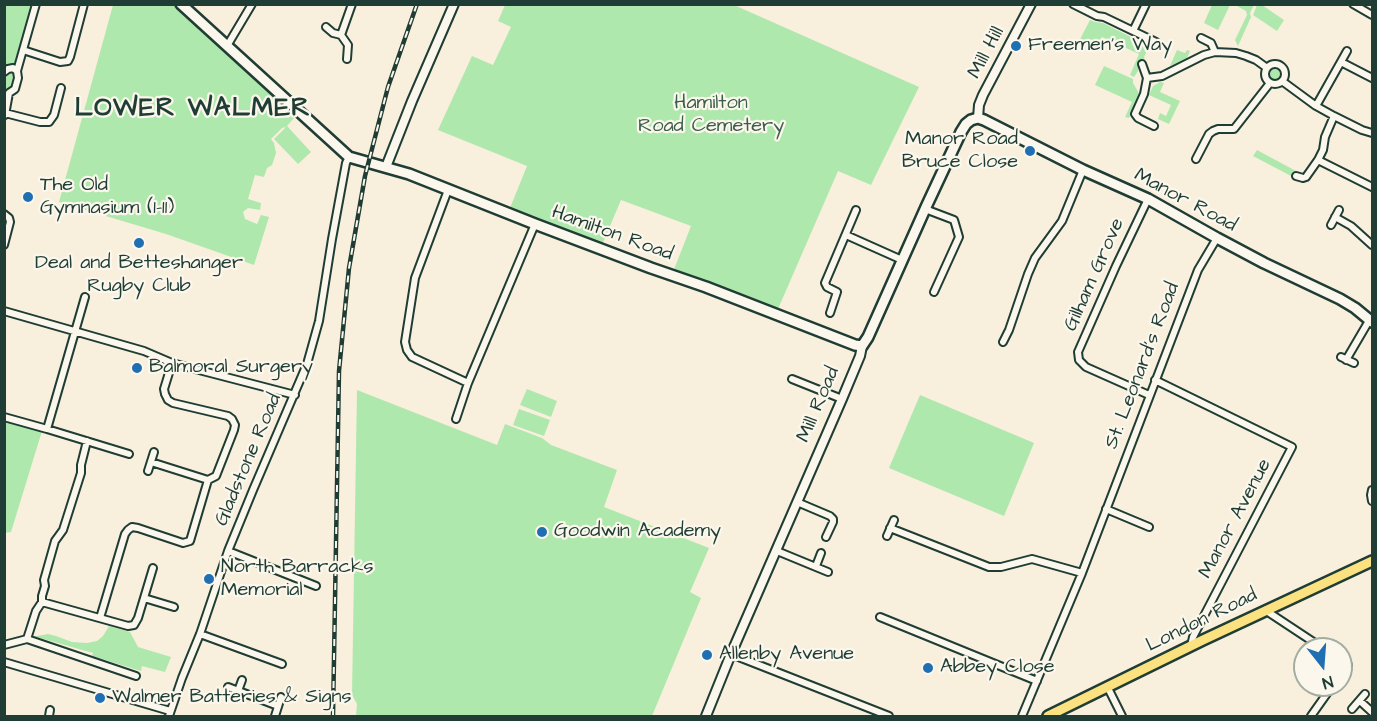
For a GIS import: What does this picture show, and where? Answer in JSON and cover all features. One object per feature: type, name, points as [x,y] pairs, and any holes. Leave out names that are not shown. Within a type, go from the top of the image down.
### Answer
[{"type":"main road","points":[[181,4],[349,157]]},
{"type":"main road","name":"Manor Road","points":[[978,118],[1148,199],[1217,238],[1340,299],[1371,320]]},
{"type":"main road","name":"Mill Road","points":[[862,346],[868,338],[961,132],[966,124],[978,118]]},
{"type":"main road","name":"Hamilton Road","points":[[349,157],[409,174],[535,224],[862,346]]},
{"type":"main road","name":"London Road","points":[[1048,717],[1107,686],[1372,561]]},
{"type":"street","points":[[36,4],[16,71],[17,84],[15,89],[7,92],[5,114],[49,122],[54,115],[61,88]]},
{"type":"street","points":[[23,50],[60,62],[68,61],[84,4]]},
{"type":"street","points":[[227,46],[252,4]]},
{"type":"street","points":[[341,35],[352,4]]},
{"type":"street","points":[[386,167],[454,4]]},
{"type":"street","name":"Mill Hill","points":[[978,118],[983,95],[1031,4]]},
{"type":"street","points":[[1073,4],[1156,42]]},
{"type":"street","points":[[1133,31],[1146,4]]},
{"type":"street","points":[[1353,4],[1372,15]]},
{"type":"street","points":[[326,27],[333,33],[341,35],[348,45],[348,59]]},
{"type":"street","points":[[1200,38],[1211,43],[1215,52]]},
{"type":"street","points":[[1316,106],[1347,51]]},
{"type":"street","points":[[1147,78],[1162,76],[1204,55],[1215,52],[1246,56],[1267,68]]},
{"type":"street","points":[[1341,62],[1372,78]]},
{"type":"street","points":[[1142,64],[1147,78],[1144,93],[1135,114],[1154,126]]},
{"type":"street","points":[[1273,64],[1280,65],[1285,74],[1282,81],[1277,84],[1270,83],[1265,78],[1267,68],[1273,64]]},
{"type":"street","points":[[4,72],[13,68],[16,71]]},
{"type":"street","points":[[1282,81],[1316,106],[1372,133]]},
{"type":"street","points":[[1196,159],[1209,134],[1218,129],[1234,129],[1270,83]]},
{"type":"street","points":[[1296,176],[1306,177],[1318,160],[1334,116]]},
{"type":"street","name":"Gladstone Road","points":[[170,714],[228,551],[307,364],[319,321],[332,239],[349,157]]},
{"type":"street","points":[[1318,160],[1372,187]]},
{"type":"street","points":[[1003,342],[1035,258],[1062,221],[1083,170]]},
{"type":"street","points":[[448,190],[415,278],[405,342],[406,350],[412,357],[468,383]]},
{"type":"street","name":"Gilham Grove","points":[[1148,199],[1078,352],[1079,360],[1086,367],[1149,395]]},
{"type":"street","points":[[925,209],[954,220],[959,237],[934,292]]},
{"type":"street","points":[[830,313],[837,292],[825,283],[856,210]]},
{"type":"street","points":[[1331,225],[1339,210]]},
{"type":"street","points":[[4,214],[10,222],[4,245]]},
{"type":"street","points":[[1335,217],[1351,226],[1372,245]]},
{"type":"street","points":[[456,419],[468,383],[535,224]]},
{"type":"street","points":[[846,235],[902,260]]},
{"type":"street","name":"St. Leonard's Road","points":[[1022,717],[1082,573],[1198,270],[1217,238]]},
{"type":"street","points":[[47,429],[85,297]]},
{"type":"street","points":[[4,311],[144,351],[172,363],[295,395]]},
{"type":"street","points":[[1354,363],[1344,359],[1371,320]]},
{"type":"street","name":"Mill Road","points":[[706,717],[842,399],[862,346]]},
{"type":"street","points":[[151,462],[208,480],[216,476],[234,430],[235,425],[228,416],[168,400],[164,389],[172,363]]},
{"type":"street","points":[[792,379],[842,399]]},
{"type":"street","name":"Manor Avenue","points":[[1155,380],[1292,447],[1193,637],[1191,646]]},
{"type":"street","points":[[4,417],[129,454]]},
{"type":"street","points":[[27,639],[36,610],[42,603],[44,580],[55,541],[63,530],[81,473],[87,441]]},
{"type":"street","points":[[148,471],[154,452]]},
{"type":"street","points":[[100,618],[128,530],[138,528],[183,543],[190,541],[208,480]]},
{"type":"street","points":[[1372,490],[1372,501]]},
{"type":"street","points":[[797,502],[833,519],[826,537]]},
{"type":"street","points":[[1106,509],[1149,527]]},
{"type":"street","points":[[887,536],[894,520]]},
{"type":"street","points":[[891,528],[989,567],[1000,567],[1032,559],[1082,573]]},
{"type":"street","points":[[228,551],[316,586]]},
{"type":"street","points":[[777,551],[828,572]]},
{"type":"street","points":[[816,566],[821,554]]},
{"type":"street","points":[[42,603],[128,626],[134,625],[153,568]]},
{"type":"street","points":[[144,598],[174,607]]},
{"type":"street","points":[[1265,610],[1306,637]]},
{"type":"street","points":[[880,617],[1037,681]]},
{"type":"street","points":[[200,634],[282,664]]},
{"type":"street","points":[[4,645],[27,639],[136,676]]},
{"type":"street","points":[[731,654],[889,717]]},
{"type":"street","points":[[4,662],[170,714]]},
{"type":"street","points":[[238,691],[242,680]]},
{"type":"street","points":[[1107,686],[1122,717]]},
{"type":"street","points":[[228,687],[278,706]]},
{"type":"street","points":[[1352,709],[1365,694]]},
{"type":"street","points":[[1311,717],[1325,697]]},
{"type":"street","points":[[275,717],[281,698]]},
{"type":"street","points":[[1360,701],[1372,712]]},
{"type":"green space","points":[[5,5],[36,5],[5,116]]},
{"type":"green space","points":[[113,5],[173,5],[295,117],[287,126],[311,152],[298,164],[274,139],[286,127],[271,139],[276,153],[272,165],[267,168],[264,177],[255,175],[248,199],[261,203],[260,210],[248,208],[243,212],[245,219],[257,224],[261,215],[269,217],[254,265],[166,234],[59,202]]},
{"type":"green space","name":"Hamilton Road Cemetery","points":[[505,5],[734,5],[919,87],[871,185],[838,171],[778,309],[673,272],[691,226],[621,200],[602,245],[510,208],[527,166],[438,130],[472,56],[493,65],[511,27],[498,21]]},
{"type":"green space","points":[[1212,5],[1230,5],[1218,30],[1204,23]]},
{"type":"green space","points":[[1237,5],[1254,5],[1238,46],[1235,40],[1247,15],[1246,11]]},
{"type":"green space","points":[[1257,5],[1262,5],[1284,20],[1277,31],[1253,15]]},
{"type":"green space","points":[[1090,20],[1103,23],[1149,46],[1144,57],[1145,61],[1138,62],[1138,71],[1134,77],[1130,75],[1139,54],[1102,37],[1099,43],[1089,39],[1084,48],[1077,45]]},
{"type":"green space","points":[[1177,50],[1185,53],[1187,50],[1190,51],[1187,58],[1170,66]]},
{"type":"green space","points":[[1104,66],[1133,79],[1140,95],[1129,118],[1125,117],[1132,102],[1095,85]]},
{"type":"green space","points":[[1275,67],[1280,69],[1282,74],[1280,79],[1275,81],[1270,79],[1268,74],[1270,69]]},
{"type":"green space","points":[[1160,82],[1164,83],[1160,92],[1180,101],[1169,124],[1158,119],[1160,113],[1166,116],[1171,105],[1149,95],[1153,86]]},
{"type":"green space","points":[[1257,150],[1296,171],[1293,177],[1253,156]]},
{"type":"green space","points":[[527,389],[557,401],[551,417],[520,405]]},
{"type":"green space","name":"Goodwin Academy","points":[[357,390],[497,445],[505,424],[542,438],[551,445],[617,470],[604,507],[709,548],[690,592],[701,598],[652,716],[356,716],[357,704],[352,695]]},
{"type":"green space","points":[[920,395],[1034,443],[1004,516],[889,468]]},
{"type":"green space","points":[[519,409],[550,420],[544,436],[513,425]]},
{"type":"green space","points":[[4,420],[42,431],[11,532],[5,533]]},
{"type":"green space","points":[[109,626],[130,632],[138,647],[171,657],[165,672],[142,666],[141,671],[92,656],[93,653],[40,638],[38,642],[32,637],[48,634],[72,642],[87,643],[97,641]]},
{"type":"railway","points":[[333,716],[339,371],[349,268],[365,176],[388,87],[417,4]]},
{"type":"place","name":"Freemen's Way","points":[[1016,46]]},
{"type":"place","name":"Manor Road Bruce Close","points":[[1030,151]]},
{"type":"place","name":"The Old Gymnasium (1-11)","points":[[28,197]]},
{"type":"place","name":"Deal and Betteshanger Rugby Club","points":[[139,243]]},
{"type":"place","name":"Balmoral Surgery","points":[[137,368]]},
{"type":"place","name":"Goodwin Academy","points":[[542,532]]},
{"type":"place","name":"North Barracks Memorial","points":[[209,579]]},
{"type":"place","name":"Allenby Avenue","points":[[707,655]]},
{"type":"place","name":"Abbey Close","points":[[928,668]]},
{"type":"place","name":"Walmer Batteries & Signs","points":[[100,698]]},
{"type":"district","name":"LOWER WALMER","points":[[193,110]]}]
